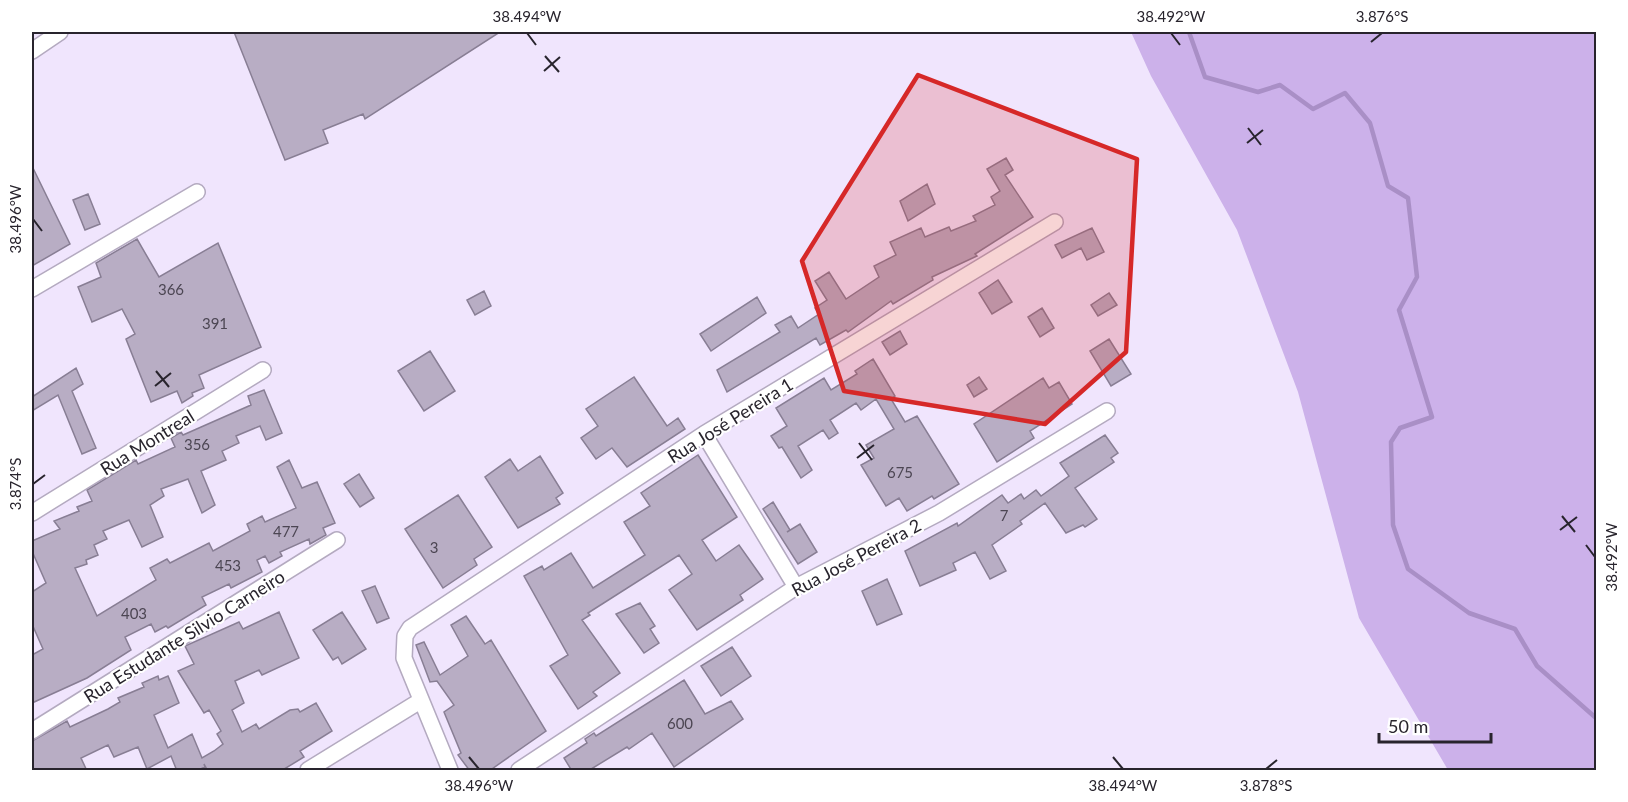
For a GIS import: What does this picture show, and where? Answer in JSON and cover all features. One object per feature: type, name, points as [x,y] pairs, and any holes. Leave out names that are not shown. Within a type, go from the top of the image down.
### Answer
[{"type":"street","points":[[32,51],[60,32]]},
{"type":"street","points":[[32,289],[197,192]]},
{"type":"street","name":"Rua José Pereira 1","points":[[420,701],[404,658],[405,636],[410,628],[704,434],[1055,222]]},
{"type":"street","name":"Rua Montreal","points":[[32,513],[262,370]]},
{"type":"street","name":"Rua José Pereira 2","points":[[519,771],[796,587],[939,513],[1107,411]]},
{"type":"street","points":[[704,434],[796,587]]},
{"type":"street","name":"Rua Estudante Silvio Carneiro","points":[[32,731],[337,540]]},
{"type":"street","points":[[308,771],[420,701],[450,771]]},
{"type":"highlighted area","points":[[918,75],[1137,159],[1126,352],[1045,424],[844,391],[802,261]]},
{"type":"shaded area","points":[[1131,32],[1596,32],[1596,770],[1448,770],[1359,618],[1298,392],[1237,230],[1151,76]]},
{"type":"building","points":[[234,32],[500,32],[365,119],[363,114],[323,130],[328,143],[285,160]]},
{"type":"building","points":[[1006,158],[1013,170],[1005,175],[1033,217],[975,254],[977,256],[932,277],[933,280],[893,304],[891,301],[848,332],[846,330],[820,345],[816,338],[727,392],[717,370],[780,332],[775,325],[791,316],[798,328],[819,314],[815,308],[827,300],[815,281],[829,272],[846,299],[879,277],[874,266],[896,255],[890,242],[921,228],[925,237],[949,227],[951,231],[976,221],[973,216],[995,205],[991,197],[1000,191],[987,169]]},
{"type":"building","points":[[32,166],[70,244],[32,266]]},
{"type":"building","points":[[927,184],[935,204],[908,221],[900,201]]},
{"type":"building","points":[[88,194],[100,224],[85,230],[73,200]]},
{"type":"building","points":[[1092,228],[1104,252],[1087,260],[1081,248],[1062,258],[1055,245]]},
{"type":"building","points":[[137,239],[159,277],[218,243],[261,347],[199,375],[204,388],[192,393],[193,396],[182,403],[177,391],[151,402],[126,339],[135,334],[122,309],[92,322],[78,287],[101,277],[96,263]]},
{"type":"building","points":[[998,280],[1012,302],[992,314],[979,293]]},
{"type":"building","points":[[484,291],[491,306],[475,315],[467,300]]},
{"type":"building","points":[[1109,293],[1117,305],[1098,316],[1091,305]]},
{"type":"building","points":[[757,297],[766,313],[711,351],[700,334]]},
{"type":"building","points":[[1042,308],[1054,328],[1040,337],[1028,317]]},
{"type":"building","points":[[900,331],[907,344],[890,355],[882,342]]},
{"type":"building","points":[[1109,339],[1131,374],[1111,386],[1090,351]]},
{"type":"building","points":[[430,351],[455,391],[424,411],[398,371]]},
{"type":"building","points":[[873,359],[895,396],[891,399],[905,422],[917,416],[959,484],[907,511],[899,498],[886,506],[861,465],[874,458],[866,445],[894,429],[876,399],[861,410],[856,403],[830,420],[838,433],[829,439],[823,430],[798,446],[812,470],[801,478],[782,447],[779,448],[771,436],[787,426],[776,408],[824,378],[831,390],[857,374],[855,371]]},
{"type":"building","points":[[76,368],[83,384],[72,391],[96,448],[82,454],[58,395],[32,411],[32,397]]},
{"type":"building","points":[[634,377],[667,426],[678,418],[685,429],[627,467],[612,448],[596,459],[581,438],[598,426],[586,409]]},
{"type":"building","points":[[979,377],[987,389],[974,397],[967,385]]},
{"type":"building","points":[[1043,378],[1049,388],[1059,382],[1072,404],[1030,431],[1034,438],[997,462],[974,424]]},
{"type":"building","points":[[264,390],[282,433],[266,440],[260,426],[236,436],[239,443],[222,451],[226,460],[201,471],[215,505],[202,513],[188,479],[161,489],[164,496],[150,505],[163,537],[142,547],[129,520],[103,531],[107,539],[94,545],[98,555],[86,560],[87,564],[75,568],[97,616],[156,580],[150,568],[167,559],[170,563],[209,543],[213,551],[250,531],[247,524],[262,516],[265,522],[296,508],[277,467],[289,460],[302,488],[317,482],[335,523],[323,528],[326,535],[310,544],[309,539],[280,552],[282,556],[269,563],[265,556],[257,560],[262,572],[231,588],[229,584],[202,597],[206,605],[168,628],[166,626],[155,632],[151,624],[125,637],[131,650],[87,678],[32,703],[32,655],[43,649],[32,624],[32,592],[46,583],[32,551],[32,541],[60,529],[54,521],[79,511],[77,507],[92,501],[87,490],[136,460],[138,464],[175,447],[171,438],[181,432],[183,435],[251,405],[248,396]]},
{"type":"building","points":[[1105,435],[1118,453],[1111,458],[1114,462],[1075,488],[1097,519],[1085,527],[1083,525],[1066,533],[1045,503],[1020,521],[1022,524],[992,545],[1006,571],[990,579],[975,552],[953,563],[956,570],[920,586],[905,551],[957,523],[958,526],[1002,495],[1008,503],[1021,494],[1024,499],[1036,490],[1041,496],[1069,476],[1060,463]]},
{"type":"building","points":[[698,455],[737,517],[702,540],[716,561],[739,545],[763,579],[740,595],[743,600],[697,630],[669,590],[692,574],[679,555],[588,613],[590,615],[582,620],[620,673],[593,692],[597,696],[578,709],[550,666],[568,655],[524,576],[542,566],[544,570],[571,553],[593,588],[645,555],[624,522],[650,506],[641,493]]},
{"type":"building","points":[[540,456],[563,493],[556,498],[560,504],[518,528],[485,477],[510,459],[518,471]]},
{"type":"building","points":[[359,474],[374,498],[360,507],[344,484]]},
{"type":"building","points":[[458,495],[492,547],[474,559],[477,565],[443,588],[405,529]]},
{"type":"building","points":[[773,502],[790,530],[787,532],[800,524],[817,552],[798,564],[763,509]]},
{"type":"building","points":[[887,579],[902,614],[877,625],[862,591]]},
{"type":"building","points":[[375,586],[389,618],[377,623],[362,591]]},
{"type":"building","points":[[640,603],[655,626],[650,629],[659,643],[644,653],[616,614]]},
{"type":"building","points":[[279,612],[299,658],[262,675],[259,670],[235,681],[244,703],[232,710],[242,732],[256,724],[259,729],[290,710],[298,709],[300,712],[316,703],[332,731],[300,751],[304,757],[281,771],[208,771],[204,764],[205,767],[196,771],[177,771],[171,756],[147,769],[138,747],[114,757],[108,745],[81,758],[87,771],[32,771],[32,741],[67,721],[70,727],[108,709],[120,702],[118,698],[144,687],[142,683],[158,676],[159,680],[168,676],[179,703],[154,715],[168,748],[192,734],[202,758],[214,751],[223,744],[217,734],[221,731],[209,710],[204,713],[178,671],[194,664],[185,646],[239,622],[243,629]]},
{"type":"building","points":[[342,612],[366,649],[342,664],[338,657],[333,660],[313,630]]},
{"type":"building","points":[[466,616],[485,644],[491,640],[546,731],[489,771],[470,771],[458,755],[461,753],[444,712],[454,705],[437,681],[430,682],[416,645],[424,642],[440,675],[468,656],[451,625]]},
{"type":"building","points":[[732,647],[751,676],[721,696],[701,666]]},
{"type":"building","points":[[684,680],[705,714],[731,701],[743,719],[674,767],[652,733],[629,749],[627,747],[588,771],[572,771],[564,758],[587,743],[585,739],[594,733],[596,736]]},
{"type":"waterway","points":[[1189,32],[1205,77],[1258,92],[1280,85],[1313,109],[1345,93],[1370,123],[1388,186],[1408,198],[1417,277],[1399,310],[1432,417],[1400,428],[1391,442],[1393,525],[1408,569],[1469,613],[1515,629],[1537,666],[1596,718]]}]
